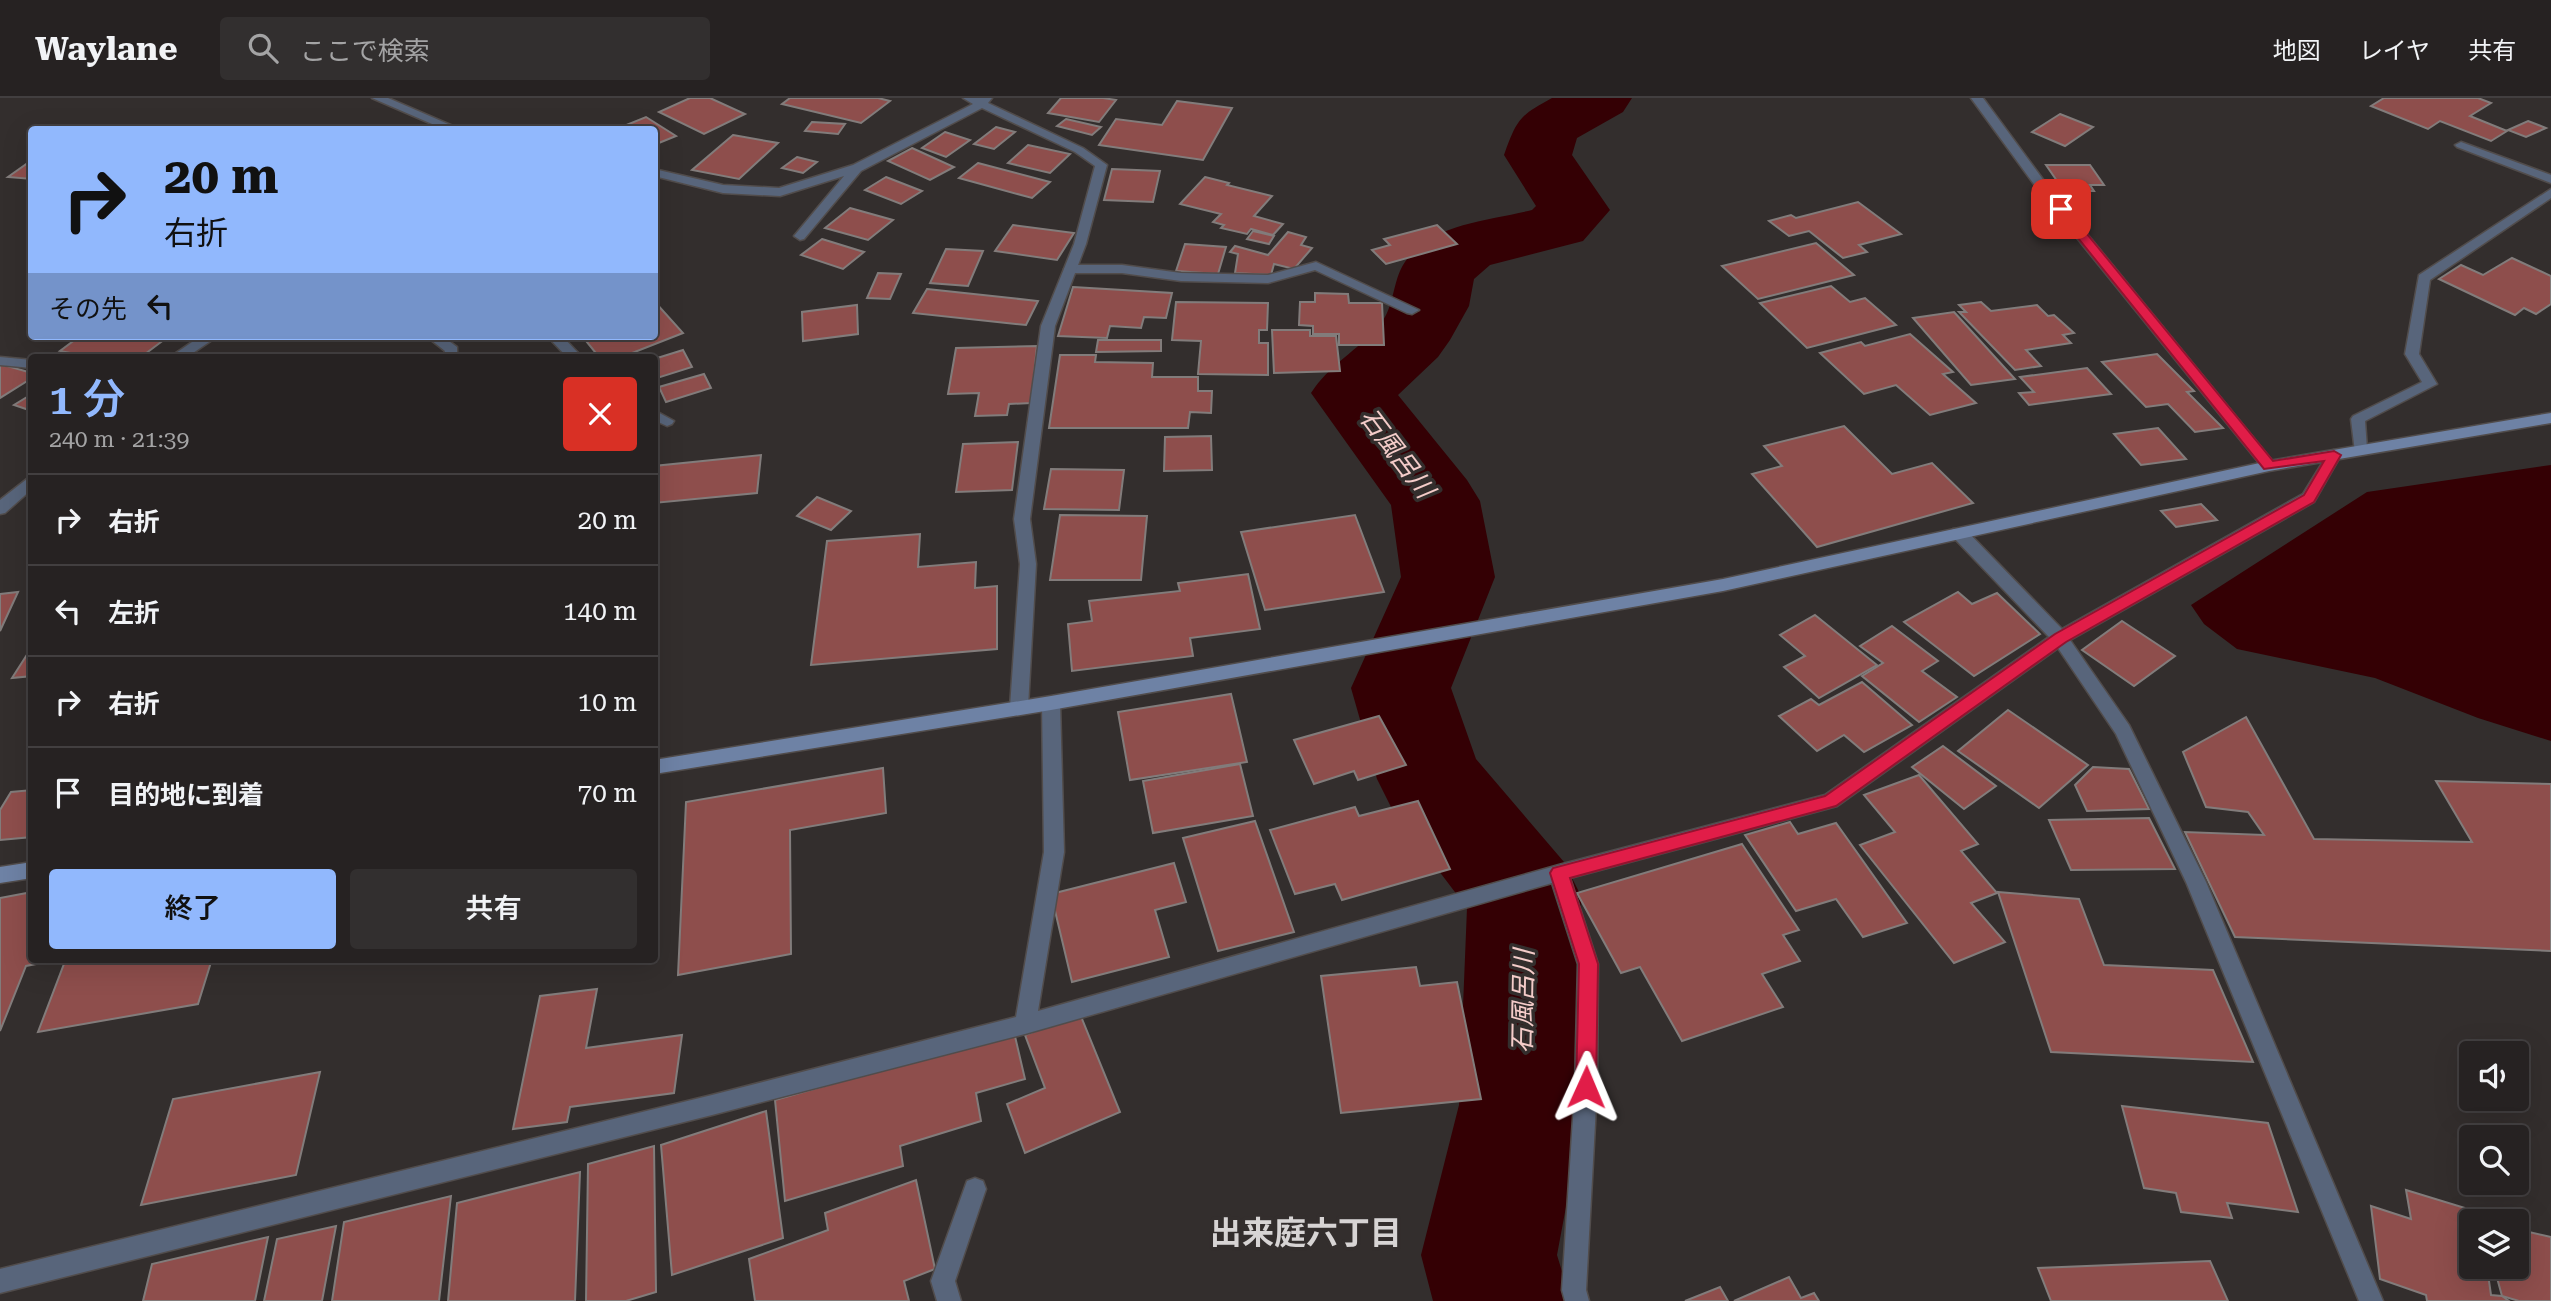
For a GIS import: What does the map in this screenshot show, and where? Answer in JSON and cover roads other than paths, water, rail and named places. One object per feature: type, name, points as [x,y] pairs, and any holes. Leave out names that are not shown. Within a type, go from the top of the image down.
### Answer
[{"type":"street","points":[[379,98],[447,126]]},
{"type":"street","points":[[1977,98],[2043,188],[2269,466]]},
{"type":"street","points":[[658,173],[723,189],[780,192],[857,168],[979,100],[1079,150],[1101,165],[1080,244],[1048,326],[1022,519],[1028,564],[1019,707]]},
{"type":"street","points":[[2461,145],[2551,179]]},
{"type":"street","points":[[800,236],[857,168]]},
{"type":"street","points":[[2360,449],[2358,418],[2430,384],[2412,354],[2424,278],[2551,193]]},
{"type":"street","points":[[1070,269],[1122,269],[1181,277],[1268,279],[1316,266],[1412,310]]},
{"type":"street","points":[[182,354],[205,340]]},
{"type":"street","points":[[438,340],[452,350],[451,354]]},
{"type":"street","points":[[558,340],[572,354]]},
{"type":"street","points":[[0,360],[28,364]]},
{"type":"street","points":[[658,766],[1051,703],[1723,585],[2269,466],[2551,418]]},
{"type":"street","points":[[0,1281],[712,1105],[1025,1024],[1549,876],[1830,801],[2060,638],[2309,498],[2334,455]]},
{"type":"street","points":[[0,509],[28,484]]},
{"type":"street","points":[[1959,533],[2060,638],[2123,730],[2196,882],[2371,1301]]},
{"type":"street","points":[[1025,1024],[1054,852],[1051,703]]},
{"type":"street","points":[[0,875],[28,871]]},
{"type":"street","points":[[1549,876],[1588,964],[1586,1087],[1574,1290],[1577,1301]]},
{"type":"street","points":[[949,1301],[943,1281],[975,1189]]},
{"type":"waterway","name":"石風呂川","points":[[1502,1301],[1489,1255],[1522,1105],[1524,896],[1430,779],[1401,688],[1448,577],[1435,501],[1352,393],[1410,340],[1430,306],[1438,271],[1464,249],[1557,226],[1574,210],[1538,155],[1547,128],[1600,98]]},
{"type":"district","name":"出来庭六丁目","points":[[1306,1233]]}]
